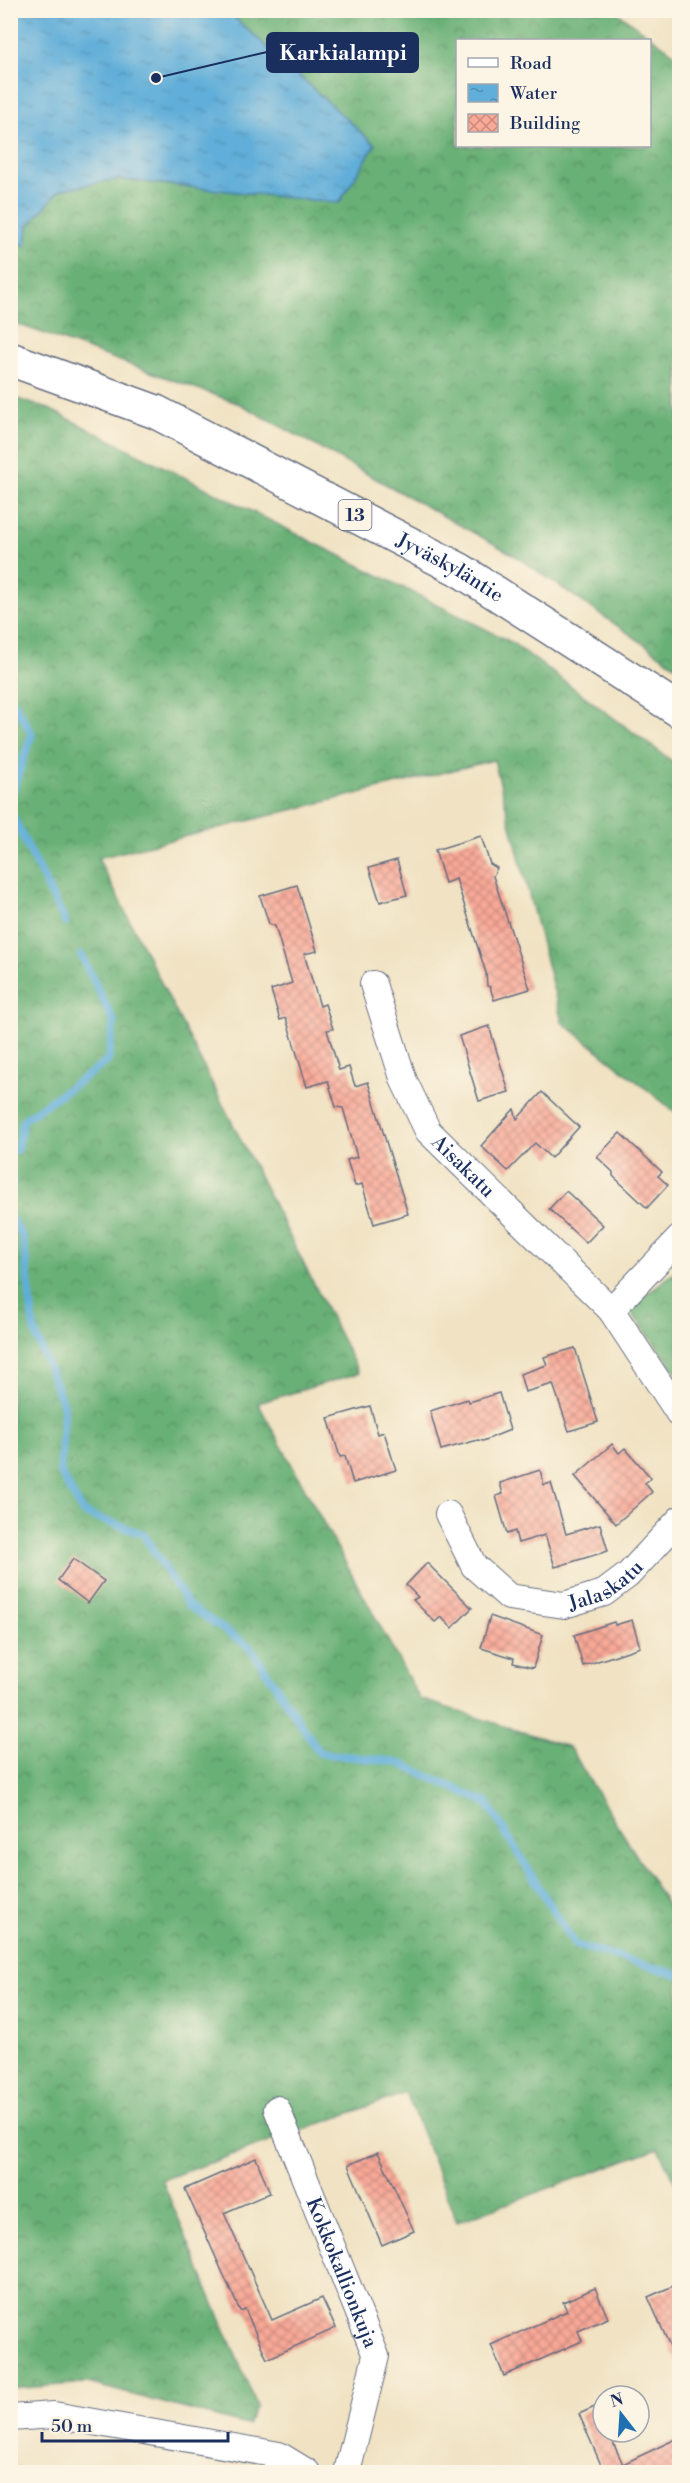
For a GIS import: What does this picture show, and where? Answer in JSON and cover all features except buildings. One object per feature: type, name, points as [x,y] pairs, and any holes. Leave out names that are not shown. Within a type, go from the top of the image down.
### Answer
[{"type":"highway","name":"Jyväskyläntie","points":[[10,359],[156,412],[450,565],[680,711]]},
{"type":"street","name":"Aisakatu","points":[[373,984],[404,1081],[428,1131],[611,1310],[680,1414]]},
{"type":"street","points":[[611,1310],[680,1238]]},
{"type":"street","name":"Jalaskatu","points":[[448,1514],[474,1566],[509,1598],[564,1605],[604,1593],[628,1575],[680,1519]]},
{"type":"street","name":"Kokkokallionkuja","points":[[277,2109],[376,2356],[347,2472]]},
{"type":"street","points":[[10,2418],[54,2415],[279,2455],[307,2472]]},
{"type":"green space","points":[[227,11],[615,11],[679,57],[679,668],[514,555],[240,404],[11,322],[10,235],[26,246],[28,226],[60,190],[117,179],[339,203],[375,145]]},
{"type":"green space","points":[[11,397],[49,409],[511,642],[680,767],[679,1115],[562,1022],[494,760],[98,858],[359,1373],[258,1403],[420,1699],[569,1747],[679,1924],[679,2191],[658,2148],[457,2222],[406,2093],[162,2180],[257,2406],[247,2425],[88,2383],[11,2389]]},
{"type":"green space","points":[[679,1269],[679,1376],[628,1308]]},
{"type":"water","points":[[10,11],[227,11],[375,145],[339,203],[117,179],[60,190],[28,226],[26,246],[11,235]]},
{"type":"waterway","points":[[10,246],[12,235]]},
{"type":"waterway","points":[[10,696],[32,734],[10,799]]},
{"type":"waterway","points":[[10,811],[65,922]]},
{"type":"waterway","points":[[17,1150],[23,1120],[108,1061],[114,1022],[81,955]]},
{"type":"waterway","points":[[10,1184],[12,1178]]},
{"type":"waterway","points":[[10,1217],[23,1237],[34,1330],[64,1407],[60,1472],[83,1513],[143,1534],[189,1606],[250,1647],[320,1753],[397,1762],[487,1803],[575,1945],[680,1975]]},
{"type":"place","name":"Karkialampi","points":[[156,78]]}]
